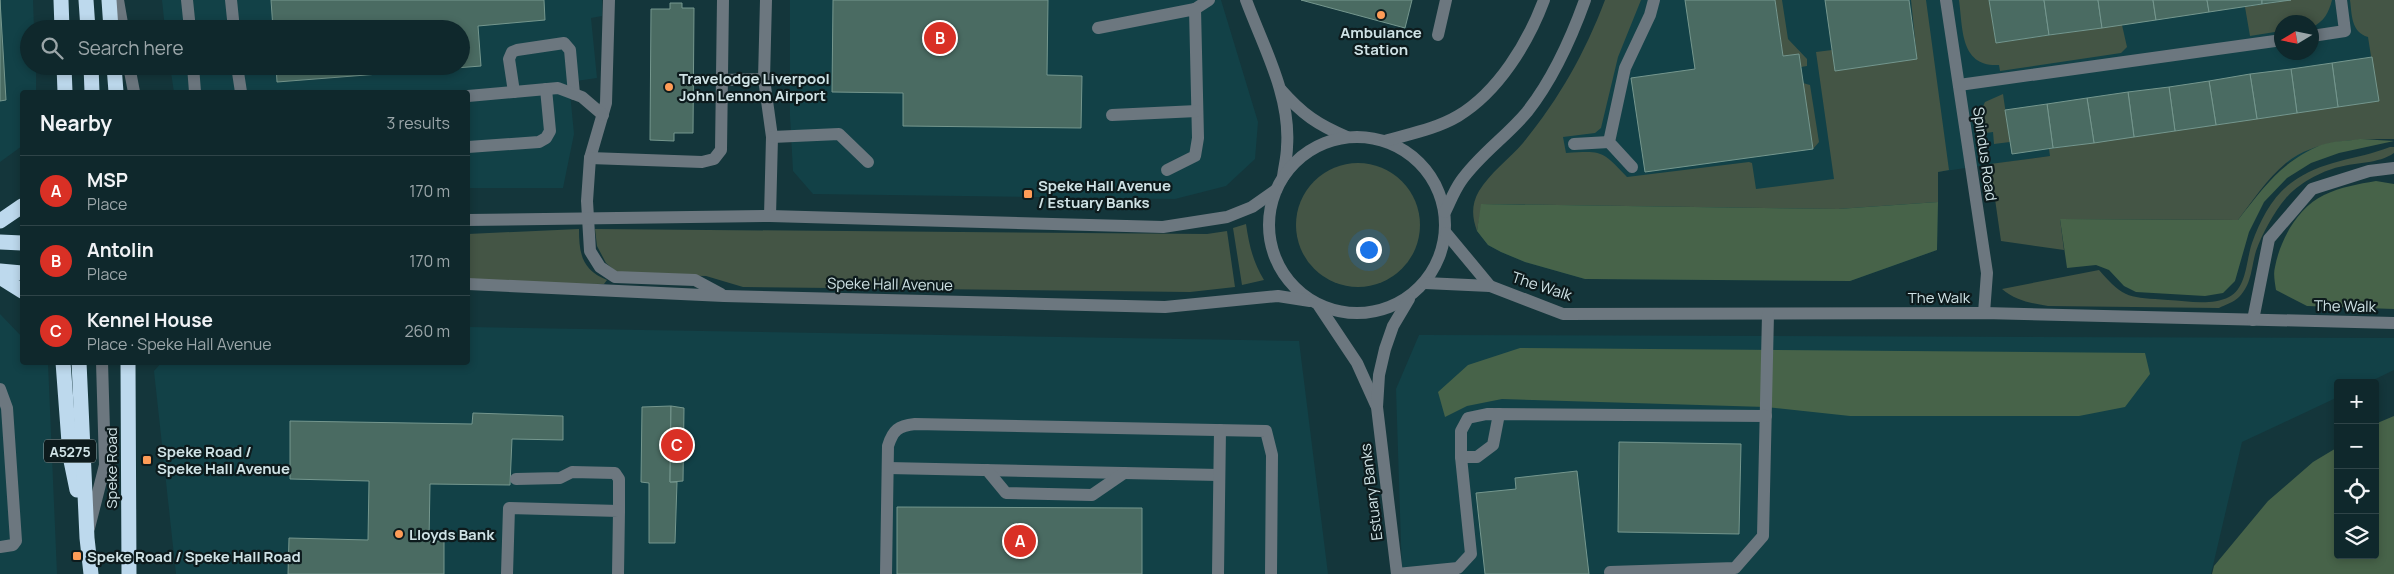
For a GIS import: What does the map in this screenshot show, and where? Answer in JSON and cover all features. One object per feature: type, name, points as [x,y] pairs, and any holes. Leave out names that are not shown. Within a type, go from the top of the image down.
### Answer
[{"type":"highway","points":[[61,0],[62,20]]},
{"type":"highway","points":[[86,0],[87,20]]},
{"type":"highway","points":[[109,0],[110,20]]},
{"type":"highway","points":[[64,75],[64,90]]},
{"type":"highway","points":[[91,75],[92,90]]},
{"type":"highway","points":[[115,75],[116,90]]},
{"type":"highway","points":[[0,221],[20,207]]},
{"type":"highway","points":[[0,242],[20,243]]},
{"type":"highway","points":[[0,271],[20,273]]},
{"type":"highway","points":[[0,277],[20,290]]},
{"type":"highway","name":"A5275","points":[[63,365],[70,456],[87,538]]},
{"type":"highway","name":"Speke Road","points":[[79,365],[87,538],[91,574]]},
{"type":"highway","name":"Speke Road","points":[[128,365],[129,574]]},
{"type":"street","points":[[118,0],[121,20]]},
{"type":"street","points":[[187,0],[189,20]]},
{"type":"street","points":[[231,0],[233,20]]},
{"type":"street","points":[[609,0],[606,103],[590,158],[587,217],[590,251],[600,267],[614,277],[695,280],[724,296]]},
{"type":"street","points":[[590,158],[702,162],[714,159],[721,150],[722,0]]},
{"type":"street","points":[[766,0],[764,80],[772,137],[770,216]]},
{"type":"street","points":[[1098,28],[1195,9],[1209,0]]},
{"type":"street","points":[[1246,0],[1280,88],[1286,120],[1288,146],[1283,177]]},
{"type":"street","points":[[1438,35],[1446,0]]},
{"type":"street","points":[[1385,141],[1430,128],[1457,116],[1477,103],[1499,79],[1521,46],[1544,0]]},
{"type":"street","points":[[1445,212],[1460,182],[1527,111],[1553,73],[1574,30],[1585,0]]},
{"type":"street","points":[[1609,142],[1626,68],[1650,15],[1654,0]]},
{"type":"street","name":"Spindus Road","points":[[1946,0],[1987,273],[1984,313]]},
{"type":"street","points":[[2319,35],[2346,31],[2341,0]]},
{"type":"street","points":[[1167,170],[1195,156],[1198,138],[1195,9]]},
{"type":"street","points":[[1959,85],[2274,41]]},
{"type":"street","points":[[514,92],[510,59],[512,52],[564,43],[570,50],[574,94]]},
{"type":"street","points":[[131,75],[134,90]]},
{"type":"street","points":[[194,75],[195,90]]},
{"type":"street","points":[[238,75],[241,90]]},
{"type":"street","points":[[721,80],[764,80]]},
{"type":"street","points":[[470,96],[558,88],[582,97],[603,115]]},
{"type":"street","points":[[1280,88],[1299,110],[1322,126],[1347,137]]},
{"type":"street","points":[[470,147],[539,142],[546,138],[550,131],[546,89]]},
{"type":"street","points":[[1112,115],[1197,111]]},
{"type":"street","points":[[772,137],[839,134],[868,162]]},
{"type":"street","points":[[1347,137],[1367,137],[1385,141],[1408,153],[1427,170],[1440,192],[1445,212],[1446,233],[1439,260],[1425,283],[1410,297],[1392,307],[1368,314],[1343,313],[1315,303],[1289,282],[1275,258],[1269,231],[1271,204],[1283,177],[1300,157],[1322,144],[1347,137]]},
{"type":"street","points":[[1574,144],[1609,142]]},
{"type":"street","points":[[1609,142],[1632,167]]},
{"type":"street","points":[[2254,320],[2269,239],[2312,189],[2368,170],[2394,168]]},
{"type":"street","points":[[470,220],[770,216],[1163,227],[1227,217],[1252,208],[1276,190]]},
{"type":"street","name":"The Walk","points":[[1446,233],[1490,286]]},
{"type":"street","name":"The Walk","points":[[1425,283],[1490,286],[1563,314],[1984,313],[2394,323]]},
{"type":"street","name":"Speke Hall Avenue","points":[[470,284],[724,296],[1165,307],[1278,296],[1315,303]]},
{"type":"street","name":"Estuary Banks","points":[[1397,574],[1377,407],[1379,375],[1385,349],[1393,326],[1410,297]]},
{"type":"street","name":"Estuary Banks","points":[[1315,303],[1358,363],[1377,407]]},
{"type":"street","points":[[1610,572],[1735,568],[1763,536],[1768,314]]},
{"type":"street","points":[[87,538],[105,465],[102,365]]},
{"type":"street","points":[[0,389],[3,407],[5,452],[16,540],[13,545],[0,547]]},
{"type":"street","points":[[1397,574],[1461,571],[1470,554],[1461,457],[1462,431],[1468,418],[1487,414],[1766,416]]},
{"type":"street","points":[[1461,457],[1477,457],[1493,445],[1498,414]]},
{"type":"street","points":[[886,574],[888,446],[892,432],[901,426],[1266,431],[1272,455],[1271,574]]},
{"type":"street","points":[[1218,574],[1220,430]]},
{"type":"street","points":[[888,468],[1219,474]]},
{"type":"street","points":[[987,470],[1006,493],[1092,495],[1124,473]]},
{"type":"street","points":[[516,478],[560,478],[572,472],[615,473],[619,479],[618,574]]},
{"type":"street","points":[[508,574],[509,508],[619,511]]},
{"type":"shaded area","points":[[0,0],[33,0],[34,20],[20,20],[20,75],[36,75],[36,90],[20,90],[20,147],[0,162]]},
{"type":"shaded area","points":[[162,0],[602,0],[602,16],[591,18],[597,78],[569,82],[574,134],[563,188],[470,188],[470,90],[174,90],[171,75],[470,75],[470,20],[164,20]]},
{"type":"shaded area","points":[[790,0],[1221,0],[1258,122],[1255,159],[1226,186],[1175,199],[813,194],[793,171],[790,116]]},
{"type":"shaded area","points":[[1614,0],[2394,0],[2394,139],[2360,139],[2322,145],[2287,163],[2050,156],[1938,172],[1937,250],[1850,281],[1585,279],[1525,262],[1501,252],[1488,245],[1477,231],[1542,138]]},
{"type":"shaded area","points":[[0,314],[20,335],[20,365],[48,365],[57,574],[0,574]]},
{"type":"shaded area","points":[[470,327],[1299,341],[1328,574],[176,574],[154,371],[159,365],[470,365]]},
{"type":"shaded area","points":[[1419,335],[2394,338],[2394,370],[2375,379],[2334,379],[2334,399],[2242,442],[2211,574],[1402,574],[1396,389]]},
{"type":"green space","points":[[1605,0],[1641,0],[1618,57],[1601,128],[1595,133],[1563,137],[1566,153],[1587,152],[1601,154],[1627,177],[1749,162],[1752,163],[1756,189],[1834,179],[1816,52],[1832,50],[1835,71],[1917,59],[1911,0],[1926,0],[1949,170],[1938,172],[1938,202],[1838,209],[1482,204],[1477,231],[1473,211],[1479,191],[1494,172],[1523,143],[1548,110],[1580,57]]},
{"type":"green space","points":[[1775,0],[1782,0],[1788,39],[1807,59],[1807,66],[1801,67],[1799,54],[1783,56]]},
{"type":"green space","points":[[1959,0],[1989,0],[1996,43],[2122,25],[2127,47],[2121,53],[2000,71],[1999,65],[1986,64],[1977,60],[1970,53],[1963,34]]},
{"type":"green space","points":[[2291,0],[2332,0],[2325,16],[2319,23],[2319,15],[2274,15],[2274,32],[2250,36],[2245,7]]},
{"type":"green space","points":[[2350,0],[2394,0],[2394,139],[2338,142],[2310,149],[2298,155],[2286,163],[2260,190],[2238,220],[2060,219],[2064,250],[2001,241],[1990,164],[2050,156],[2049,149],[2378,101],[2368,37],[2362,35],[2355,27]]},
{"type":"green space","points":[[1803,83],[1810,85],[1819,142],[1813,149]]},
{"type":"green space","points":[[2003,94],[2010,142],[1994,144],[1993,132],[1979,134],[1978,117],[1985,102]]},
{"type":"green space","points":[[2360,139],[2394,141],[2339,153],[2311,163],[2287,178],[2264,202],[2249,232],[2235,281],[2223,293],[2205,296],[2136,292],[2124,286],[2109,270],[2096,265],[2067,268],[2060,219],[2238,220],[2274,177],[2295,159],[2321,145]]},
{"type":"green space","points":[[2394,147],[2394,153],[2388,157],[2346,165],[2325,172],[2303,183],[2291,193],[2269,223],[2256,251],[2249,281],[2243,292],[2235,300],[2219,308],[2048,306],[2018,299],[2002,289],[2099,270],[2115,287],[2122,292],[2136,297],[2199,302],[2222,300],[2235,293],[2243,280],[2252,243],[2259,226],[2272,202],[2284,189],[2303,175],[2314,170]]},
{"type":"green space","points":[[1358,163],[1382,168],[1402,181],[1415,201],[1420,225],[1415,249],[1402,269],[1382,282],[1358,287],[1334,282],[1314,269],[1301,249],[1296,225],[1301,201],[1314,181],[1334,168]]},
{"type":"green space","points":[[2376,181],[2394,184],[2394,309],[2307,306],[2276,290],[2274,270],[2277,257],[2286,236],[2298,216],[2315,200],[2330,192]]},
{"type":"green space","points":[[1938,202],[1937,250],[1850,281],[1585,279],[1525,262],[1501,252],[1488,245],[1477,231],[1481,204],[1838,209]]},
{"type":"green space","points":[[1246,224],[1252,253],[1264,280],[1242,285],[1233,228]]},
{"type":"green space","points":[[579,229],[581,253],[587,266],[607,280],[604,284],[470,283],[470,234]]},
{"type":"green space","points":[[595,229],[1207,234],[1227,231],[1235,287],[1190,292],[743,287],[706,276],[619,274],[606,263],[597,246]]},
{"type":"green space","points":[[1520,348],[2145,353],[2150,374],[2125,407],[2079,416],[1850,416],[1766,407],[1502,399],[1467,406],[1445,417],[1438,392],[1468,365]]},
{"type":"green space","points":[[2394,416],[2394,574],[2212,574],[2214,566],[2268,501],[2313,462],[2334,449],[2334,559],[2379,559],[2379,422]]},
{"type":"building","points":[[0,0],[6,100],[0,101]]},
{"type":"building","points":[[271,0],[544,0],[545,20],[478,26],[481,66],[470,67],[470,20],[272,20]]},
{"type":"building","points":[[833,0],[1048,0],[1047,75],[1082,76],[1081,128],[903,126],[903,93],[832,92]]},
{"type":"building","name":"Ambulance Station","points":[[1301,0],[1412,0],[1405,28]]},
{"type":"building","points":[[1685,0],[1775,0],[1783,56],[1799,54],[1813,149],[1645,172],[1631,78],[1695,69]]},
{"type":"building","points":[[1825,0],[1909,0],[1917,59],[1835,71]]},
{"type":"building","points":[[1989,0],[2044,0],[2049,35],[1996,43]]},
{"type":"building","points":[[2044,0],[2098,0],[2102,28],[2049,35]]},
{"type":"building","points":[[2098,0],[2153,0],[2156,20],[2102,28]]},
{"type":"building","points":[[2153,0],[2207,0],[2209,12],[2156,20]]},
{"type":"building","points":[[2207,0],[2262,0],[2262,4],[2209,12]]},
{"type":"building","points":[[2262,0],[2291,0],[2262,4]]},
{"type":"building","points":[[670,3],[682,3],[682,8],[694,8],[693,133],[674,133],[674,141],[650,140],[651,9],[670,9]]},
{"type":"building","points":[[2372,57],[2379,101],[2338,107],[2332,63]]},
{"type":"building","points":[[2332,63],[2338,107],[2297,113],[2291,69]]},
{"type":"building","points":[[2291,69],[2297,113],[2257,119],[2250,74]]},
{"type":"building","points":[[2250,74],[2257,119],[2216,125],[2209,81]]},
{"type":"building","points":[[277,75],[366,75],[277,82]]},
{"type":"building","points":[[2209,81],[2216,125],[2175,131],[2169,87]]},
{"type":"building","points":[[2169,87],[2175,131],[2134,137],[2128,92]]},
{"type":"building","points":[[2128,92],[2134,137],[2094,143],[2087,98]]},
{"type":"building","points":[[2087,98],[2094,143],[2053,148],[2047,104]]},
{"type":"building","points":[[2047,104],[2053,148],[2012,154],[2005,110]]},
{"type":"building","points":[[671,406],[670,482],[677,482],[675,543],[649,543],[649,483],[641,482],[642,407]]},
{"type":"building","points":[[671,406],[684,408],[683,481],[670,482]]},
{"type":"building","points":[[473,413],[563,416],[563,440],[512,439],[510,485],[430,484],[429,541],[444,541],[444,574],[288,574],[289,538],[368,540],[369,481],[290,479],[290,421],[472,424]]},
{"type":"building","points":[[1619,442],[1741,444],[1739,534],[1618,532]]},
{"type":"building","points":[[1577,471],[1589,574],[1485,574],[1476,493],[1516,489],[1515,478]]},
{"type":"building","points":[[897,507],[1142,508],[1142,574],[897,574]]},
{"type":"place","name":"Ambulance Station","points":[[1381,15]]},
{"type":"place","name":"Antolin","points":[[940,38]]},
{"type":"place","name":"Travelodge Liverpool John Lennon Airport","points":[[669,87]]},
{"type":"place","name":"Speke Hall Avenue / Estuary Banks","points":[[1028,194]]},
{"type":"place","name":"Kennel House","points":[[677,445]]},
{"type":"place","name":"Speke Road / Speke Hall Avenue","points":[[147,460]]},
{"type":"place","name":"Lloyds Bank","points":[[399,534]]},
{"type":"place","name":"MSP","points":[[1020,541]]},
{"type":"place","name":"Speke Road / Speke Hall Road","points":[[77,556]]}]
